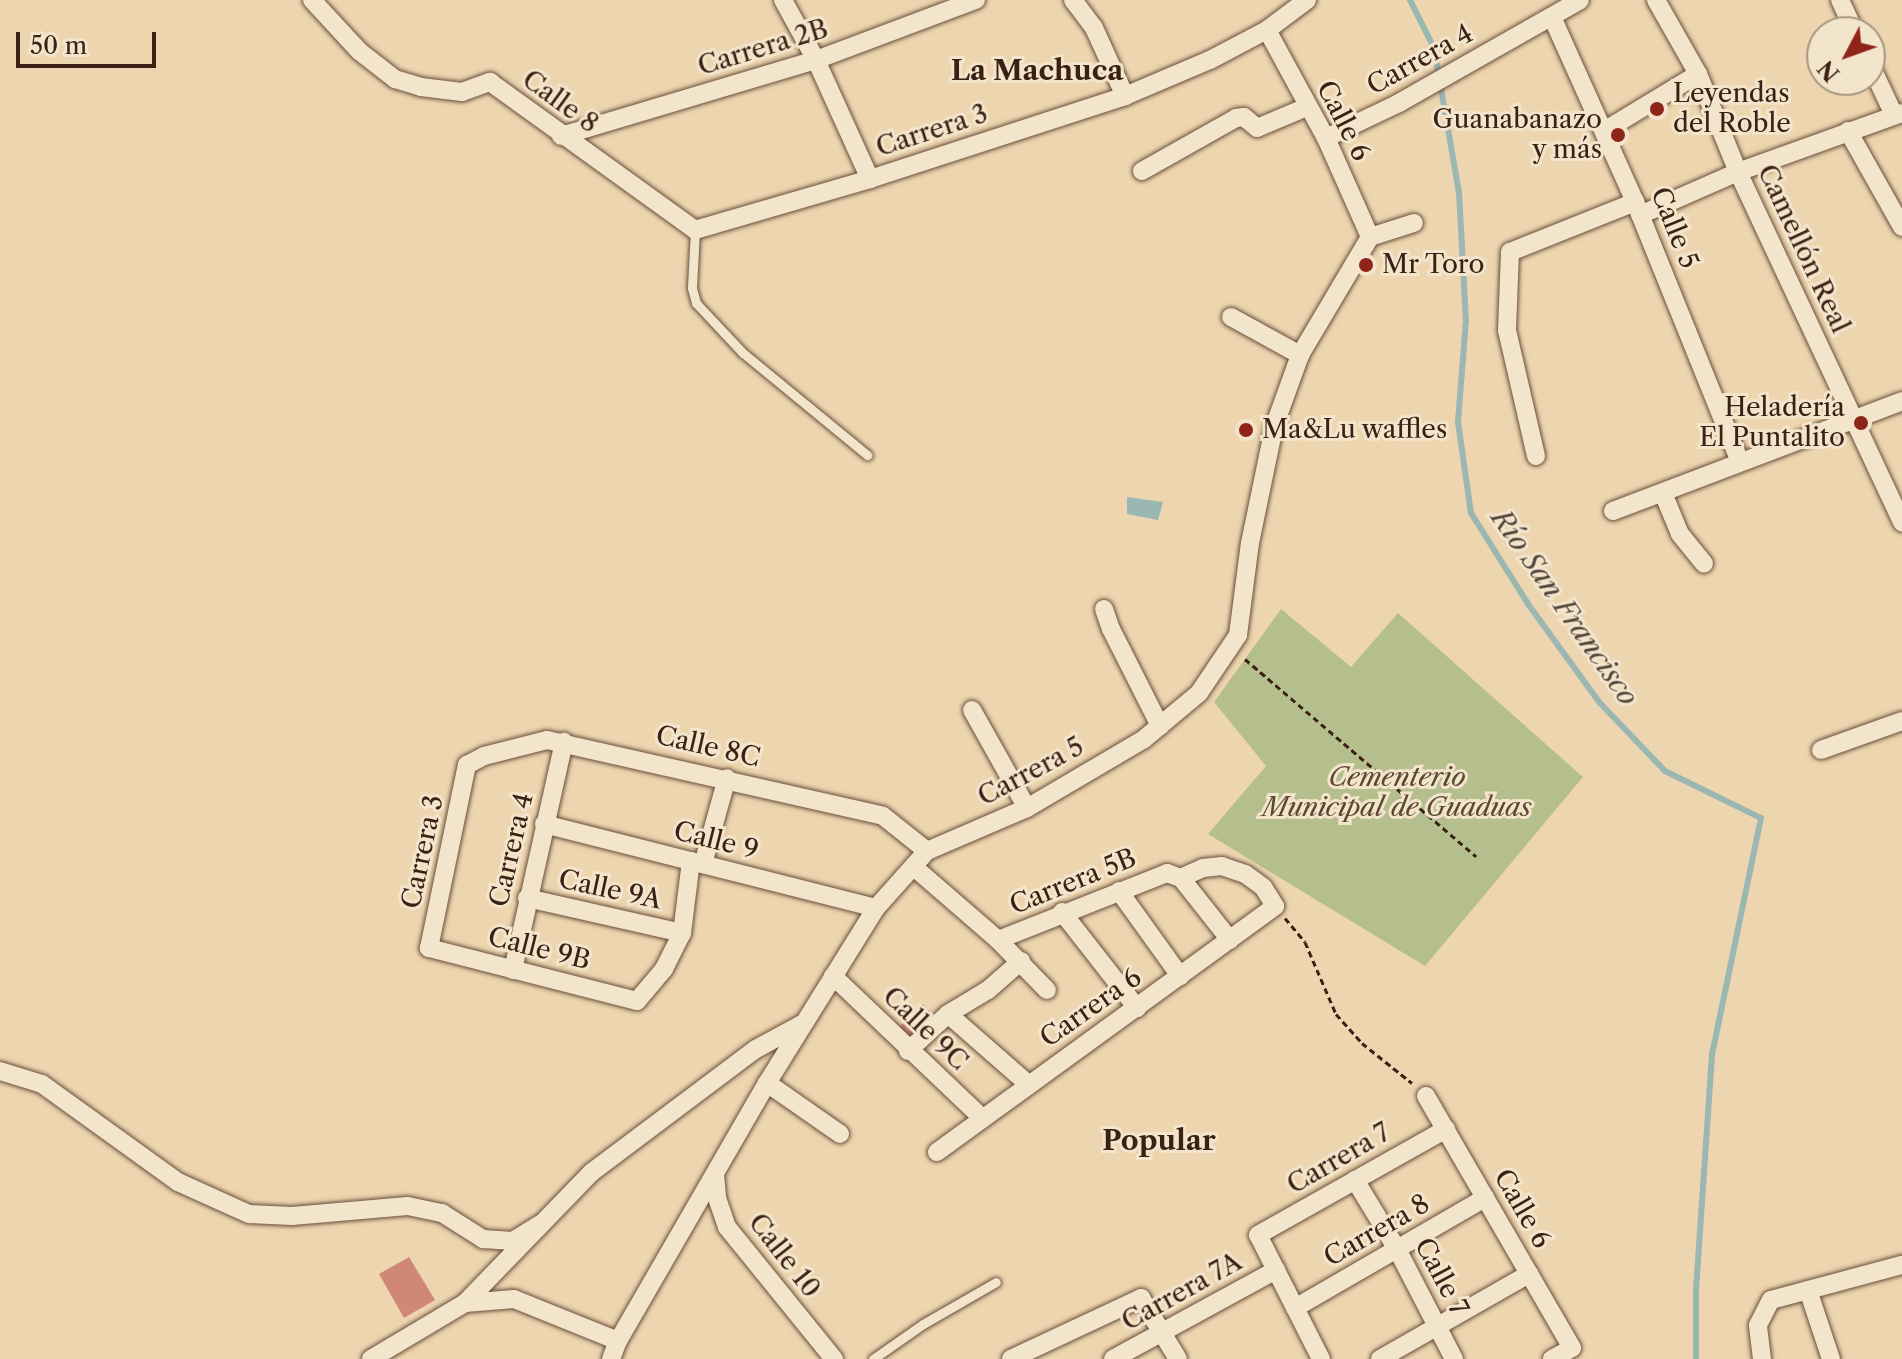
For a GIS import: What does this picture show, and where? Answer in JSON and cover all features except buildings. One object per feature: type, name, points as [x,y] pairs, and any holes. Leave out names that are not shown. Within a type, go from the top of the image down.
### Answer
[{"type":"street","name":"Calle 8","points":[[312,0],[359,51],[395,79],[421,87],[462,92],[490,82],[695,230]]},
{"type":"street","points":[[783,0],[816,60],[870,179]]},
{"type":"street","name":"Carrera 2B","points":[[561,136],[816,60],[976,0]]},
{"type":"street","points":[[1073,0],[1094,28],[1125,96]]},
{"type":"street","name":"Carrera 3","points":[[695,230],[870,179],[1125,96],[1210,60],[1267,30],[1307,0]]},
{"type":"street","name":"Carrera 4","points":[[1326,138],[1399,103],[1580,0]]},
{"type":"street","name":"Camellón Real","points":[[1656,0],[1698,74],[1738,172],[1902,522]]},
{"type":"street","name":"Calle 5","points":[[1552,17],[1638,209],[1740,462]]},
{"type":"street","name":"Calle 6","points":[[1267,30],[1326,138],[1370,237]]},
{"type":"street","points":[[1604,131],[1698,74]]},
{"type":"street","points":[[1536,456],[1507,330],[1510,252],[1898,114],[1886,93]]},
{"type":"street","points":[[1142,171],[1236,118],[1244,117],[1257,128],[1307,107]]},
{"type":"street","points":[[1848,131],[1902,227]]},
{"type":"street","points":[[1370,237],[1414,223]]},
{"type":"street","name":"Carrera 5","points":[[927,851],[1027,808],[1144,739],[1199,693],[1238,635],[1250,543],[1274,427],[1300,355],[1370,237]]},
{"type":"street","points":[[1231,317],[1300,355]]},
{"type":"street","points":[[1613,511],[1902,401]]},
{"type":"street","points":[[1663,493],[1680,534],[1704,564]]},
{"type":"street","points":[[1104,609],[1160,726]]},
{"type":"street","points":[[972,710],[1027,808]]},
{"type":"street","points":[[1821,750],[1902,721]]},
{"type":"street","name":"Calle 8C","points":[[467,765],[484,756],[547,740],[564,742],[883,816],[927,851]]},
{"type":"street","name":"Carrera 4","points":[[513,970],[564,742]]},
{"type":"street","name":"Carrera 3","points":[[429,948],[467,765]]},
{"type":"street","points":[[682,933],[697,863],[727,778]]},
{"type":"street","name":"Calle 9","points":[[544,824],[876,908]]},
{"type":"street","points":[[611,1359],[618,1341],[804,1022],[876,908],[927,851]]},
{"type":"street","points":[[1230,940],[1174,875],[1222,866],[1245,874],[1263,887],[1275,906]]},
{"type":"street","points":[[915,868],[1021,961],[1047,990]]},
{"type":"street","name":"Carrera 5B","points":[[998,940],[1062,912],[1174,875]]},
{"type":"street","points":[[1119,891],[1180,976]]},
{"type":"street","name":"Calle 9A","points":[[527,898],[682,933]]},
{"type":"street","name":"Carrera 6","points":[[937,1152],[1275,906]]},
{"type":"street","points":[[1062,912],[1137,1008]]},
{"type":"street","name":"Calle 9B","points":[[429,948],[637,1001],[664,969],[682,933]]},
{"type":"street","points":[[908,1051],[948,1014],[988,990],[1021,961]]},
{"type":"street","name":"Calle 9C","points":[[833,976],[908,1051],[982,1118]]},
{"type":"street","points":[[948,1014],[1028,1084]]},
{"type":"street","points":[[371,1359],[465,1303],[592,1172],[756,1049],[804,1022]]},
{"type":"street","points":[[0,1071],[42,1084],[178,1182],[249,1214],[292,1216],[408,1206],[442,1213],[483,1239],[513,1241],[540,1224]]},
{"type":"street","points":[[767,1083],[840,1134]]},
{"type":"street","name":"Calle 6","points":[[1426,1096],[1572,1348],[1552,1359]]},
{"type":"street","name":"Carrera 7","points":[[1276,1270],[1258,1235],[1446,1129]]},
{"type":"street","name":"Calle 10","points":[[715,1174],[717,1198],[727,1227],[834,1359]]},
{"type":"street","name":"Calle 7","points":[[1355,1180],[1397,1249],[1454,1359]]},
{"type":"street","name":"Carrera 8","points":[[1295,1308],[1485,1198]]},
{"type":"street","points":[[1762,1359],[1758,1325],[1771,1300],[1902,1265]]},
{"type":"street","points":[[1276,1270],[1315,1357]]},
{"type":"street","name":"Carrera 7A","points":[[1113,1359],[1276,1270]]},
{"type":"street","points":[[1380,1359],[1529,1274]]},
{"type":"street","points":[[1808,1290],[1831,1359]]},
{"type":"street","points":[[1011,1359],[1046,1351],[1141,1298],[1178,1359]]},
{"type":"street","points":[[465,1303],[514,1299],[618,1341]]},
{"type":"lane","points":[[695,230],[692,288],[696,303],[743,353],[867,455]]},
{"type":"lane","points":[[873,1359],[923,1324],[996,1282]]},
{"type":"path","points":[[1230,646],[1476,856]]},
{"type":"path","points":[[1275,906],[1305,942],[1336,1014],[1362,1043],[1426,1096]]},
{"type":"green space","name":"Cementerio Municipal de Guaduas","points":[[1281,609],[1351,667],[1398,613],[1583,777],[1425,966],[1208,834],[1266,766],[1214,702]]},
{"type":"water","points":[[1127,497],[1163,502],[1158,520],[1127,514]]},
{"type":"waterway","name":"Río San Francisco","points":[[1410,0],[1434,48],[1459,192],[1466,320],[1458,422],[1471,513],[1528,604],[1600,703],[1665,771],[1761,818],[1712,1055],[1696,1289],[1696,1359]]},
{"type":"place","name":"Leyendas del Roble","points":[[1657,109]]},
{"type":"place","name":"Guanabanazo y más","points":[[1618,135]]},
{"type":"place","name":"Mr Toro","points":[[1366,265]]},
{"type":"place","name":"Heladería El Puntalito","points":[[1861,423]]},
{"type":"place","name":"Ma&Lu waffles","points":[[1246,430]]},
{"type":"district","name":"La Machuca","points":[[1037,70]]},
{"type":"district","name":"Popular","points":[[1159,1140]]}]
